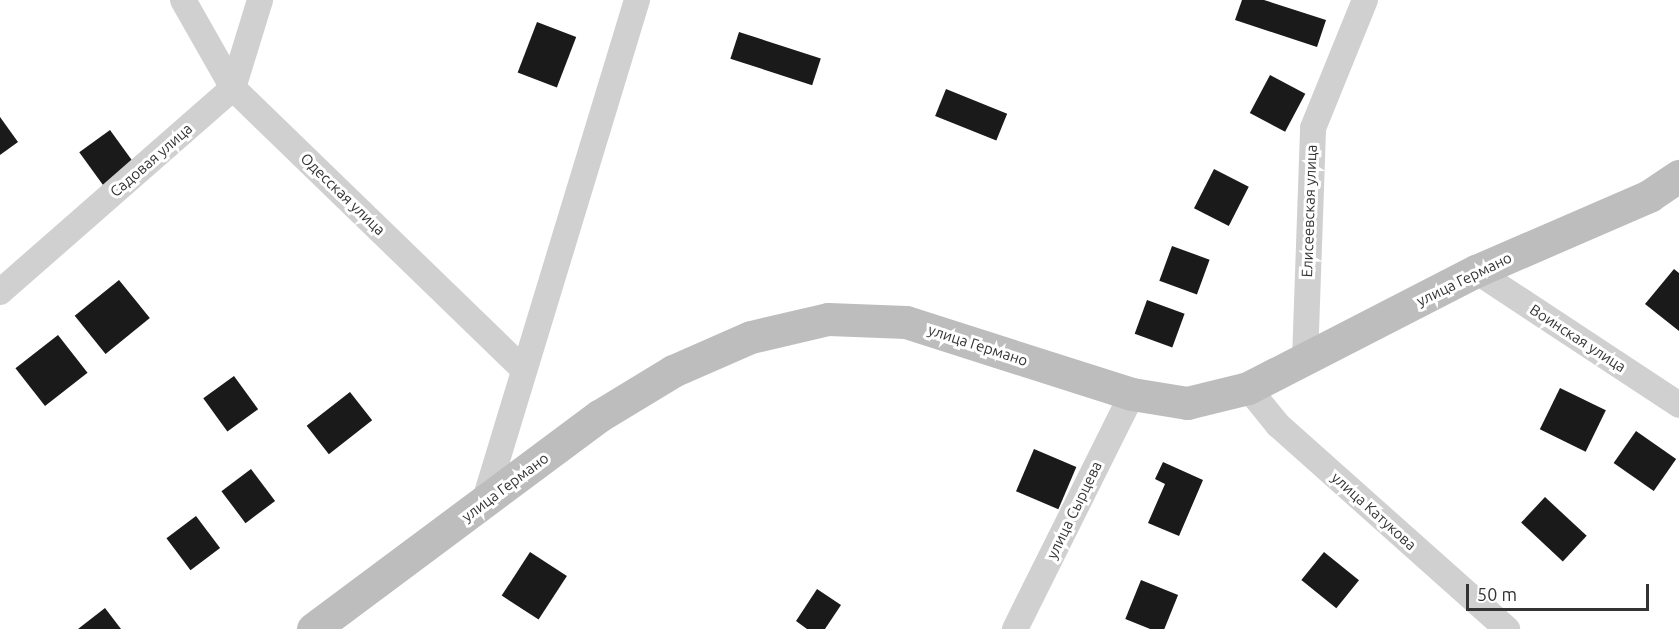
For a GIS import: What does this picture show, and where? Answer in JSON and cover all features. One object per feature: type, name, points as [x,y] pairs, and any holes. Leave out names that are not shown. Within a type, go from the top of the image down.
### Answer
[{"type":"main road","name":"улица Германо","points":[[313,629],[599,416],[673,371],[751,337],[828,319],[906,322],[1132,394],[1187,403],[1248,388],[1476,271],[1649,196],[1679,176]]},
{"type":"street","name":"Одесская улица","points":[[183,0],[233,88],[524,370]]},
{"type":"street","points":[[233,88],[260,0]]},
{"type":"street","points":[[484,503],[637,0]]},
{"type":"street","name":"Елисеевская улица","points":[[1305,360],[1313,128],[1365,0]]},
{"type":"street","name":"Садовая улица","points":[[0,292],[233,88]]},
{"type":"street","name":"Воинская улица","points":[[1476,271],[1679,405]]},
{"type":"street","name":"улица Катукова","points":[[1248,388],[1278,425],[1507,629]]},
{"type":"street","name":"улица Сырцева","points":[[1016,628],[1132,394]]},
{"type":"building","points":[[1242,0],[1264,0],[1326,20],[1317,47],[1235,20]]},
{"type":"building","points":[[537,22],[576,37],[557,87],[518,72]]},
{"type":"building","points":[[739,32],[821,59],[812,85],[730,59]]},
{"type":"building","points":[[1270,75],[1305,94],[1285,132],[1250,113]]},
{"type":"building","points":[[946,89],[1007,114],[996,141],[935,116]]},
{"type":"building","points":[[0,117],[18,142],[0,155]]},
{"type":"building","points":[[110,130],[134,163],[103,186],[79,152]]},
{"type":"building","points":[[1214,169],[1249,187],[1229,226],[1194,208]]},
{"type":"building","points":[[1172,246],[1210,260],[1197,294],[1159,281]]},
{"type":"building","points":[[1674,269],[1679,273],[1679,331],[1645,304]]},
{"type":"building","points":[[119,280],[150,318],[106,354],[75,316]]},
{"type":"building","points":[[1147,300],[1185,314],[1172,348],[1135,334]]},
{"type":"building","points":[[58,335],[88,373],[45,406],[15,368]]},
{"type":"building","points":[[234,376],[258,409],[227,432],[203,398]]},
{"type":"building","points":[[1560,388],[1606,410],[1586,452],[1540,429]]},
{"type":"building","points":[[350,392],[372,420],[329,454],[307,426]]},
{"type":"building","points":[[1636,431],[1676,459],[1654,491],[1614,463]]},
{"type":"building","points":[[1034,449],[1076,467],[1058,509],[1016,491]]},
{"type":"building","points":[[1163,462],[1203,480],[1179,536],[1148,523],[1165,484],[1155,479]]},
{"type":"building","points":[[251,469],[275,501],[246,523],[221,491]]},
{"type":"building","points":[[1545,497],[1587,536],[1563,561],[1521,523]]},
{"type":"building","points":[[196,516],[220,548],[191,570],[166,538]]},
{"type":"building","points":[[530,552],[567,576],[539,620],[502,596]]},
{"type":"building","points":[[1324,552],[1359,580],[1336,608],[1301,580]]},
{"type":"building","points":[[1141,580],[1178,595],[1164,629],[1150,629],[1125,619]]},
{"type":"building","points":[[817,589],[841,605],[825,629],[807,629],[796,621]]},
{"type":"building","points":[[105,608],[121,629],[78,629]]}]
